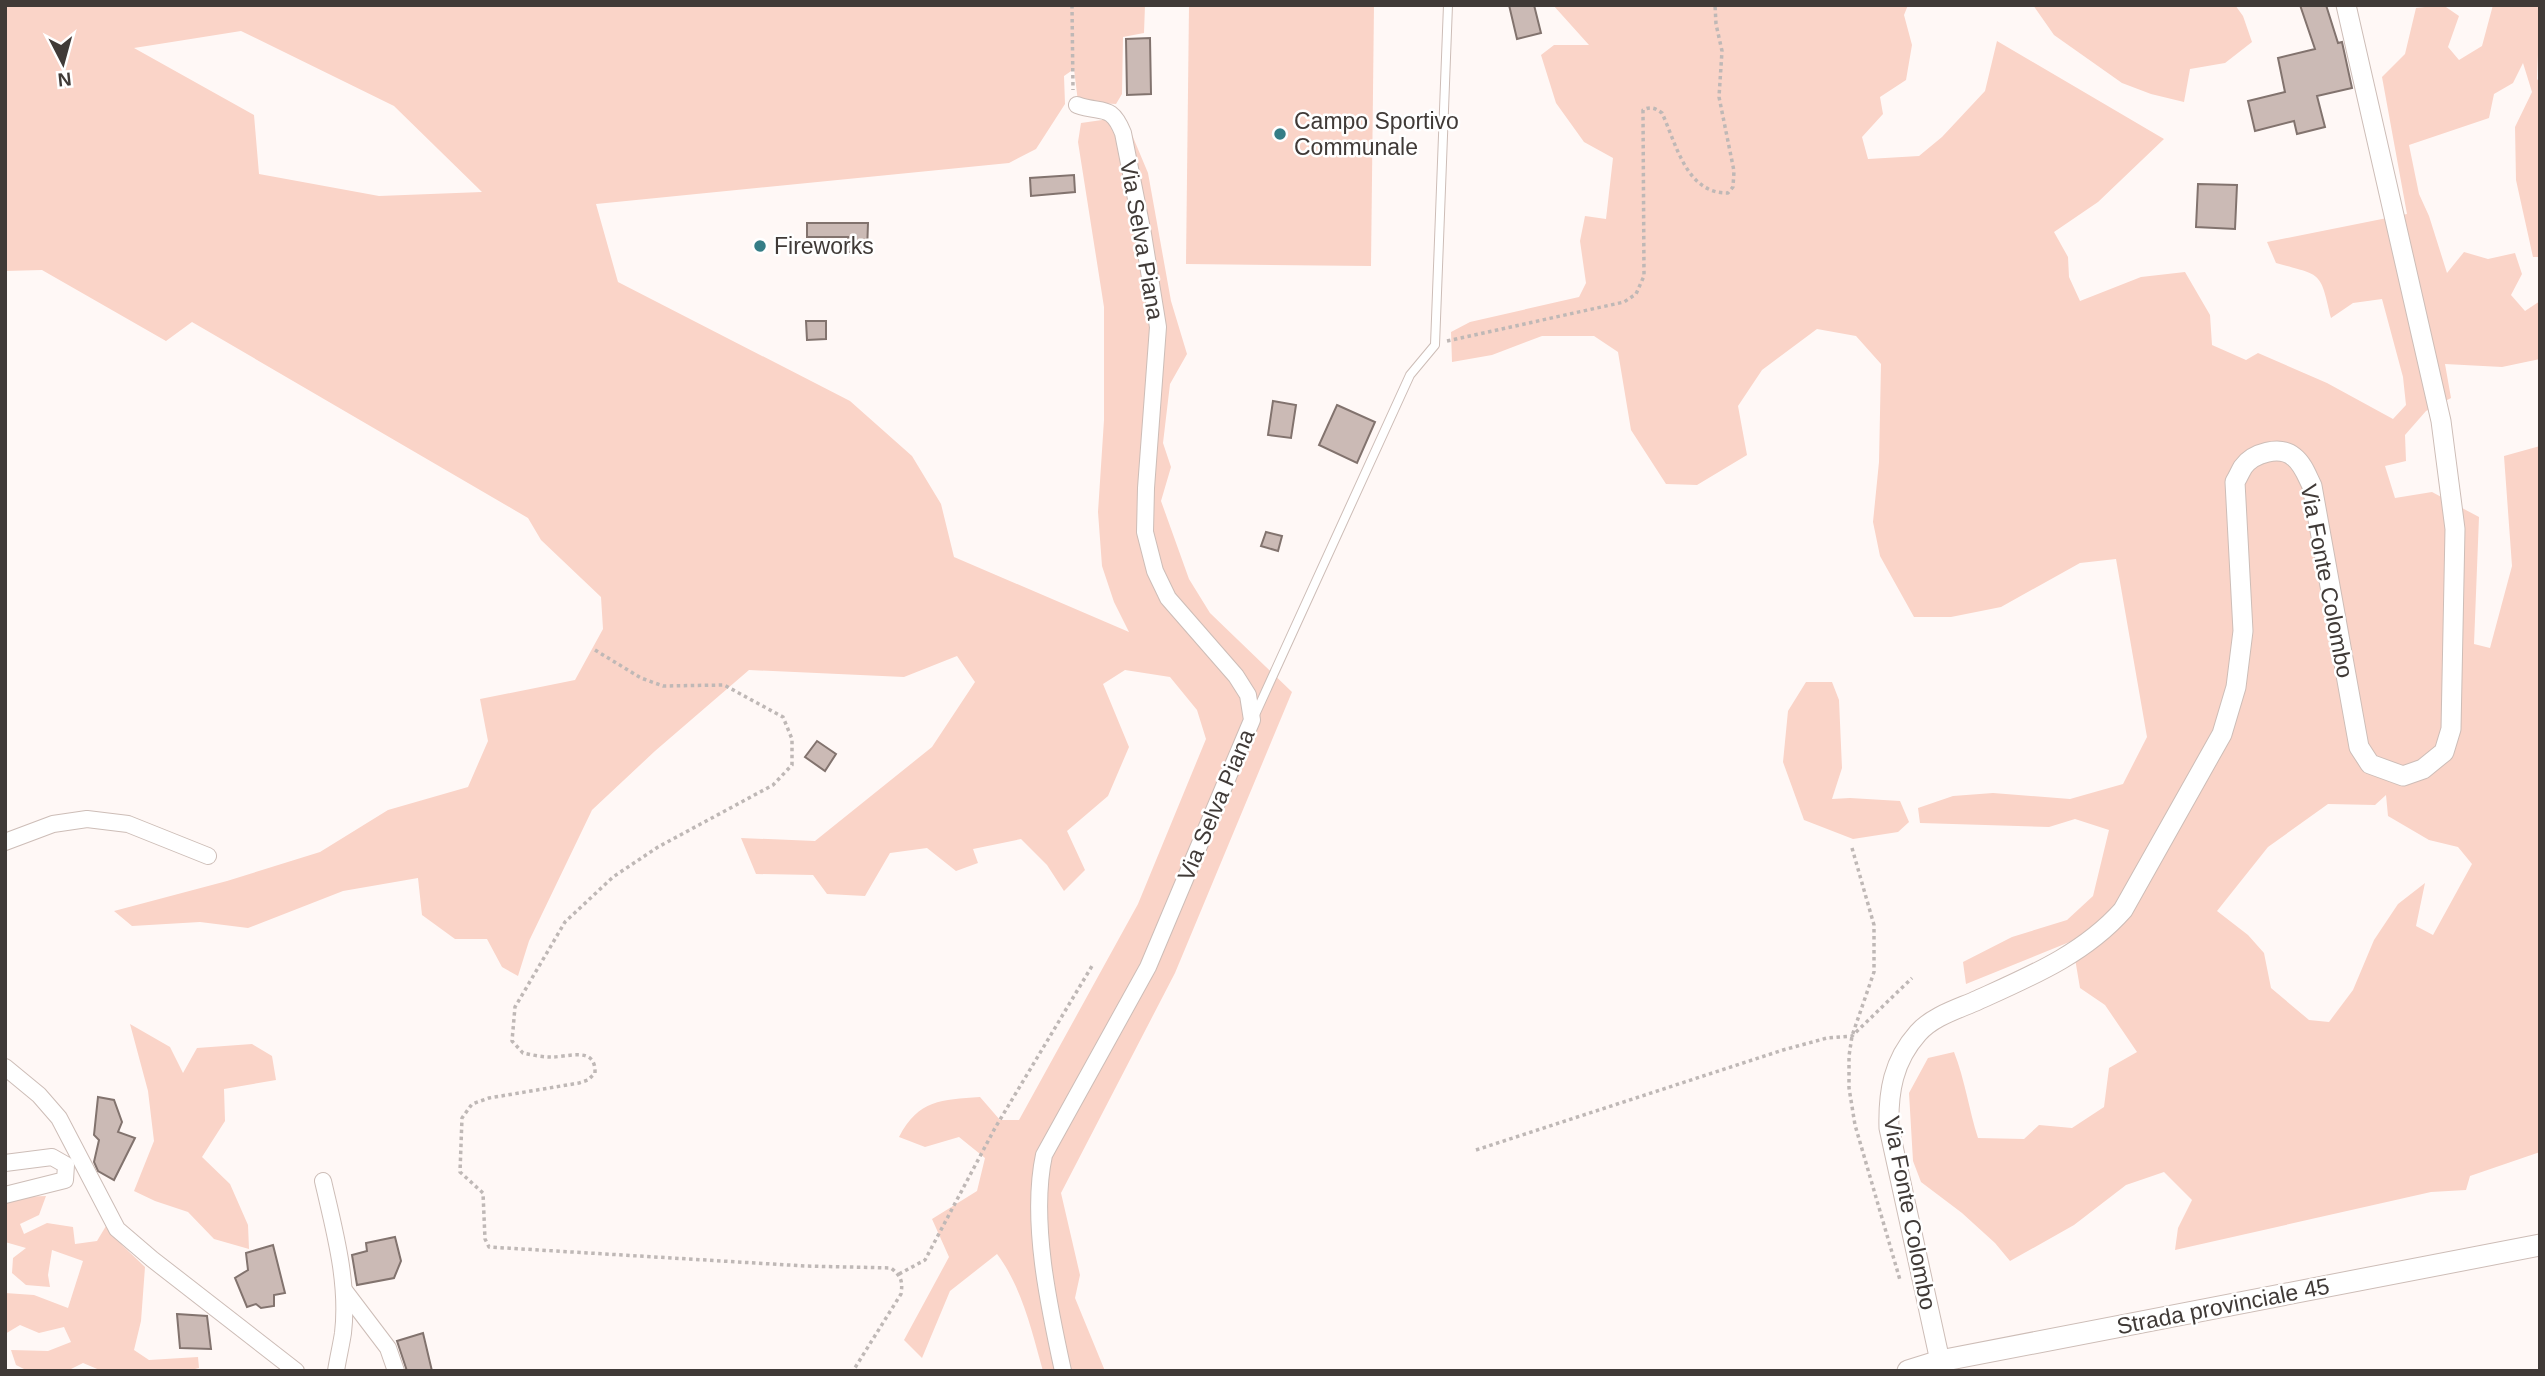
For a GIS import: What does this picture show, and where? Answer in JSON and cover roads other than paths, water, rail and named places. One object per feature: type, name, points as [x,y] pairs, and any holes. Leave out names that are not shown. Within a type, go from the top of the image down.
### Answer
[{"type":"main road","name":"Strada provinciale 45","points":[[1908,1371],[2540,1245]]},
{"type":"street","name":"Via Fonte Colombo","points":[[1940,1366],[1891,1138],[1888,1097],[1895,1071],[1918,1033],[1934,1020],[2037,973],[2075,952],[2107,929],[2123,910],[2222,734],[2236,687],[2243,631],[2235,482],[2244,465],[2258,454],[2277,451],[2292,455],[2302,466],[2312,486],[2359,747],[2370,764],[2403,776],[2423,769],[2444,752],[2451,729],[2455,529],[2441,421],[2346,5]]},
{"type":"street","name":"Via Selva Piana","points":[[1063,1371],[1048,1301],[1039,1204],[1040,1172],[1044,1155],[1148,967],[1252,720],[1248,695],[1236,676],[1168,598],[1155,571],[1144,532],[1158,327],[1123,133],[1117,119],[1104,110],[1079,106]]},
{"type":"street","points":[[5,842],[53,824],[86,819],[128,824],[208,856]]},
{"type":"street","points":[[5,1067],[39,1095],[59,1118],[117,1229],[296,1371]]},
{"type":"street","points":[[5,1163],[52,1157],[66,1165],[67,1172],[65,1180],[5,1195]]},
{"type":"street","points":[[323,1181],[336,1235],[344,1290],[343,1331],[336,1371]]},
{"type":"street","points":[[344,1290],[388,1348],[396,1371]]},
{"type":"lane","points":[[1252,720],[1410,375],[1435,345],[1448,5]]},
{"type":"place","name":"Campo Sportivo Communale","points":[[1280,134]]},
{"type":"place","name":"Fireworks","points":[[760,246]]}]
